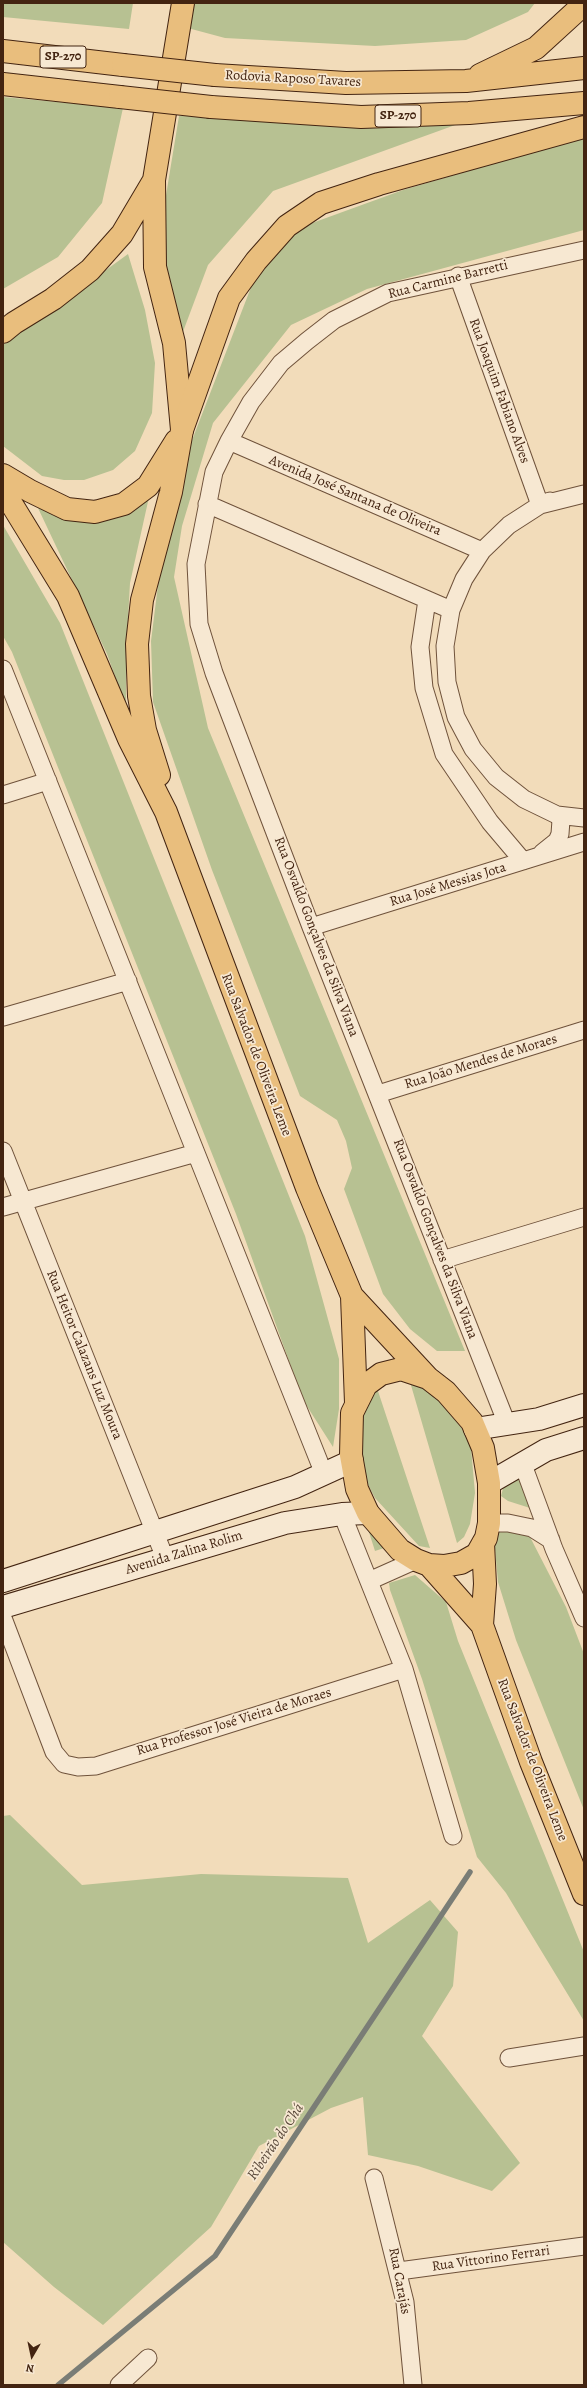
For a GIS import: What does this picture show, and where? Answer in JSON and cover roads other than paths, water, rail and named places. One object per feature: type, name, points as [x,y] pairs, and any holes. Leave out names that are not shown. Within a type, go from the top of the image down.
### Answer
[{"type":"main road","points":[[3,475],[30,492],[67,509],[95,512],[124,504],[148,486],[182,430],[174,343],[155,267],[154,180],[183,3]]},
{"type":"main road","points":[[466,81],[536,48],[584,4]]},
{"type":"main road","points":[[3,43],[70,58]]},
{"type":"main road","name":"Rodovia Raposo Tavares","points":[[3,51],[215,75],[346,83],[466,81],[584,68]]},
{"type":"main road","name":"SP-270","points":[[3,84],[211,107],[361,117],[469,113],[584,103]]},
{"type":"main road","points":[[166,812],[160,780],[144,723],[139,696],[137,644],[142,600],[171,492],[182,430],[230,298],[256,261],[287,226],[321,203],[379,184],[584,127]]},
{"type":"main road","points":[[3,332],[14,323],[53,299],[90,270],[122,234],[154,180]]},
{"type":"main road","points":[[3,490],[68,596],[129,739],[166,812]]},
{"type":"main road","name":"Rua Salvador de Oliveira Leme","points":[[166,812],[307,1188],[352,1296]]},
{"type":"main road","points":[[352,1296],[428,1378],[464,1410],[475,1429],[483,1448],[489,1483],[482,1625]]},
{"type":"main road","points":[[352,1296],[356,1403]]},
{"type":"main road","points":[[428,1378],[401,1369],[381,1374],[366,1385],[352,1413],[350,1433],[352,1461],[357,1490],[368,1513],[400,1550],[423,1563],[482,1625]]},
{"type":"main road","points":[[475,1429],[539,1419],[584,1405]]},
{"type":"main road","points":[[489,1483],[522,1462],[546,1450],[584,1438]]},
{"type":"main road","name":"Avenida Zalina Rolim","points":[[3,1581],[290,1489],[352,1461]]},
{"type":"main road","name":"Avenida Zalina Rolim","points":[[3,1607],[285,1522],[342,1514],[368,1513]]},
{"type":"main road","points":[[423,1563],[444,1566],[461,1564],[477,1554],[486,1533]]},
{"type":"main road","name":"Rua Salvador de Oliveira Leme","points":[[482,1625],[531,1762],[584,1894]]},
{"type":"street","name":"Rua Carmine Barretti","points":[[229,441],[251,402],[281,363],[334,320],[388,293],[458,276],[584,250]]},
{"type":"street","name":"Rua Joaquim Fabiano Alves","points":[[458,276],[540,505]]},
{"type":"street","name":"Rua Osvaldo Gonçalves da Silva Viana","points":[[229,441],[214,472],[196,564],[199,624],[214,673],[311,927],[507,1424]]},
{"type":"street","name":"Avenida José Santana de Oliveira","points":[[229,441],[482,551]]},
{"type":"street","points":[[584,485],[540,505],[509,525],[482,551],[464,579],[451,610],[445,646],[447,682],[459,723],[473,749],[496,777],[524,799],[557,815],[584,818]]},
{"type":"street","points":[[540,505],[584,494]]},
{"type":"street","points":[[207,504],[451,610]]},
{"type":"street","points":[[427,600],[420,647],[424,688],[444,754],[490,822],[528,860],[557,841],[561,826],[561,820],[557,815]]},
{"type":"street","points":[[3,669],[324,1474]]},
{"type":"street","points":[[3,795],[48,782]]},
{"type":"street","name":"Rua José Messias Jota","points":[[311,927],[584,842]]},
{"type":"street","points":[[3,1017],[128,981]]},
{"type":"street","name":"Rua João Mendes de Moraes","points":[[378,1094],[584,1030]]},
{"type":"street","name":"Rua Heitor Calazans Luz Moura","points":[[3,1151],[165,1558]]},
{"type":"street","points":[[3,1207],[196,1153]]},
{"type":"street","points":[[442,1260],[584,1218]]},
{"type":"street","points":[[522,1462],[551,1540],[584,1618]]},
{"type":"street","points":[[342,1514],[404,1669],[454,1836]]},
{"type":"street","points":[[486,1533],[508,1523],[532,1528],[551,1540]]},
{"type":"street","points":[[369,1581],[423,1563]]},
{"type":"street","name":"Rua Professor José Vieira de Moraes","points":[[3,1618],[54,1752],[64,1764],[78,1767],[96,1766],[404,1669]]},
{"type":"street","points":[[508,2058],[584,2046]]},
{"type":"street","name":"Rua Carajás","points":[[374,2178],[399,2272],[404,2302],[413,2385]]},
{"type":"street","name":"Rua Vittorino Ferrari","points":[[399,2272],[584,2246]]},
{"type":"street","points":[[119,2385],[148,2358]]},
{"type":"waterway","name":"Ribeirão do Chá","points":[[58,2385],[215,2256],[470,1872]]}]
